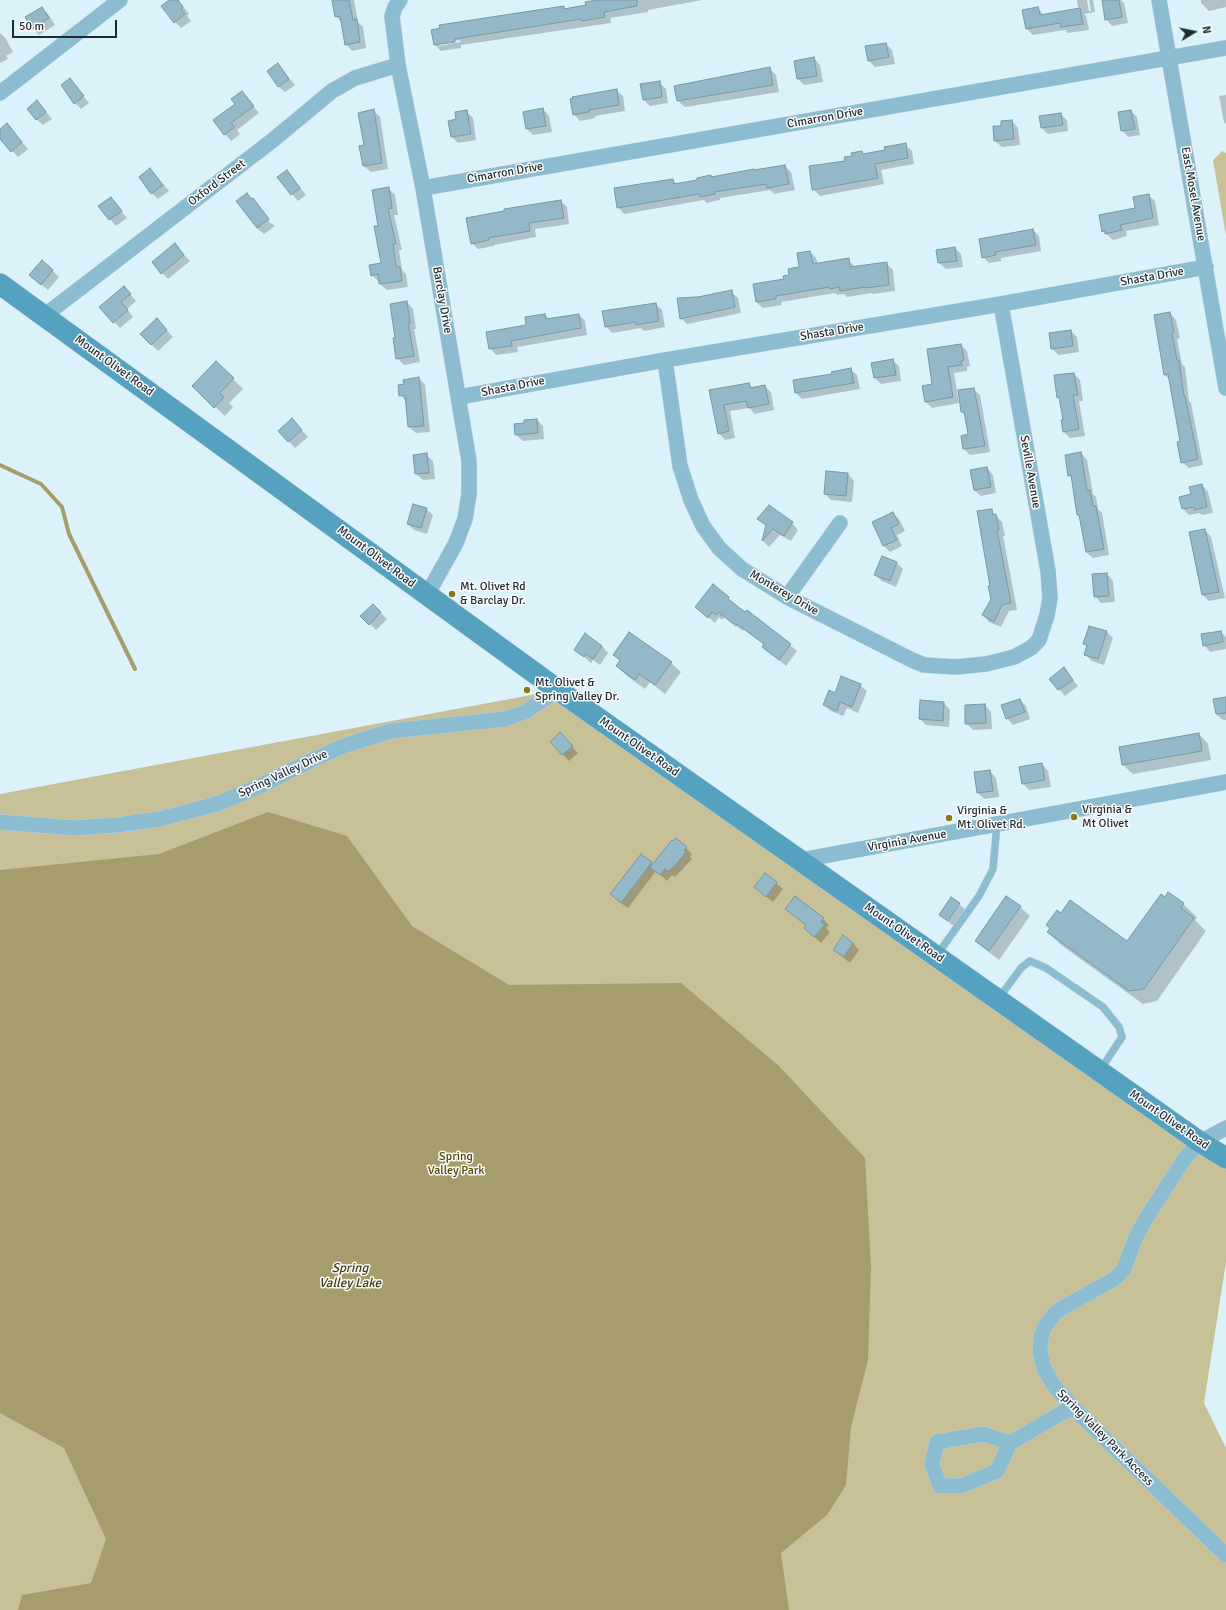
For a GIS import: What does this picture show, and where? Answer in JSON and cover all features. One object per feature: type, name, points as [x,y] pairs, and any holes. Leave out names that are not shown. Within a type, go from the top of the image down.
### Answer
[{"type":"street","points":[[0,93],[120,0]]},
{"type":"street","name":"Barclay Drive","points":[[400,0],[395,7],[392,16],[398,65],[423,188],[469,461],[469,494],[465,519],[456,543],[427,595]]},
{"type":"street","name":"East Mosel Avenue","points":[[1159,0],[1226,388]]},
{"type":"street","name":"Cimarron Drive","points":[[423,188],[1226,48]]},
{"type":"street","name":"Oxford Street","points":[[44,316],[267,145],[332,91],[356,78],[398,65]]},
{"type":"street","name":"Shasta Drive","points":[[459,397],[665,360],[1001,304],[1206,267]]},
{"type":"street","name":"Mount Olivet Road","points":[[0,284],[558,690],[1200,1142],[1226,1158]]},
{"type":"street","name":"Seville Avenue","points":[[1001,304],[1048,571],[1050,598],[1047,615],[1038,640]]},
{"type":"street","name":"Monterey Drive","points":[[665,360],[680,466],[691,500],[703,526],[720,548],[742,569],[787,597],[924,665],[956,667],[986,664],[1014,657],[1031,648],[1038,640]]},
{"type":"street","points":[[787,597],[840,523]]},
{"type":"street","name":"Spring Valley Drive","points":[[0,822],[74,828],[117,825],[160,819],[220,803],[262,786],[312,760],[346,745],[391,731],[505,719],[525,712],[558,690]]},
{"type":"street","name":"Virginia Avenue","points":[[801,860],[1226,782]]},
{"type":"street","name":"Spring Valley Park Access","points":[[1226,1128],[1200,1142],[1185,1158],[1145,1220],[1135,1239],[1124,1269],[1116,1278],[1062,1308],[1053,1316],[1044,1328],[1041,1338],[1040,1352],[1044,1368],[1052,1383],[1072,1407],[1226,1555]]},
{"type":"street","points":[[1010,1443],[983,1434],[937,1442],[932,1464],[940,1486],[962,1486],[997,1471],[1010,1443],[1072,1407]]},
{"type":"lane","points":[[936,956],[979,896],[993,869],[997,824]]},
{"type":"lane","points":[[998,1000],[1021,968],[1030,961],[1046,968],[1103,1007],[1119,1027],[1122,1037],[1100,1071]]},
{"type":"green space","points":[[1222,151],[1226,153],[1226,236],[1213,160]]},
{"type":"green space","name":"Spring Valley Park","points":[[558,690],[1226,1157],[1226,1262],[1204,1403],[1226,1448],[1226,1610],[0,1610],[0,794]]},
{"type":"water","name":"Spring Valley Lake","points":[[268,812],[347,836],[412,926],[509,985],[681,983],[780,1067],[865,1158],[871,1266],[868,1360],[851,1427],[846,1485],[827,1515],[781,1553],[789,1610],[18,1610],[22,1595],[91,1583],[106,1539],[64,1448],[0,1413],[0,870],[159,854]]},
{"type":"building","points":[[169,0],[178,0],[183,7],[181,9],[185,14],[174,23],[161,6]]},
{"type":"building","points":[[332,0],[349,0],[353,20],[357,19],[360,42],[345,45],[340,16],[335,17]]},
{"type":"building","points":[[597,0],[637,0],[637,6],[604,12],[605,17],[581,21],[581,19],[455,39],[455,42],[434,45],[431,30],[440,28],[439,25],[564,6],[564,9],[586,5],[585,2]]},
{"type":"building","points":[[1102,0],[1119,0],[1122,17],[1105,20]]},
{"type":"building","points":[[42,7],[49,18],[32,29],[25,17]]},
{"type":"building","points":[[1038,7],[1040,15],[1080,8],[1083,24],[1061,27],[1060,23],[1026,29],[1022,10]]},
{"type":"building","points":[[886,43],[889,57],[868,61],[865,46]]},
{"type":"building","points":[[814,57],[817,76],[797,79],[794,61]]},
{"type":"building","points":[[278,63],[289,79],[278,87],[267,71]]},
{"type":"building","points":[[770,67],[773,85],[677,101],[674,86]]},
{"type":"building","points":[[70,78],[84,96],[74,104],[61,85]]},
{"type":"building","points":[[660,81],[662,97],[643,100],[640,84]]},
{"type":"building","points":[[617,89],[619,105],[589,110],[589,112],[573,115],[570,99],[573,98],[572,97]]},
{"type":"building","points":[[242,91],[254,106],[231,123],[235,127],[224,135],[213,120],[235,104],[231,99]]},
{"type":"building","points":[[37,100],[46,112],[36,120],[27,109]]},
{"type":"building","points":[[543,108],[546,126],[526,129],[523,112]]},
{"type":"building","points":[[374,109],[382,163],[363,166],[359,146],[364,145],[358,113]]},
{"type":"building","points":[[467,110],[471,134],[451,137],[448,121],[456,119],[455,112]]},
{"type":"building","points":[[1131,110],[1135,129],[1121,131],[1118,112]]},
{"type":"building","points":[[1061,113],[1063,125],[1041,128],[1039,116]]},
{"type":"building","points":[[1012,120],[1014,139],[994,141],[993,126],[1001,126],[1001,121]]},
{"type":"building","points":[[7,123],[22,142],[11,152],[0,139],[0,129]]},
{"type":"building","points":[[906,143],[908,158],[875,164],[878,178],[812,190],[809,166],[845,161],[844,157],[852,156],[851,153],[862,151],[863,154],[885,150],[884,147]]},
{"type":"building","points":[[785,165],[789,184],[767,188],[766,184],[714,192],[715,194],[700,197],[699,194],[617,208],[614,188],[673,179],[674,184],[697,180],[697,178],[711,175],[711,177]]},
{"type":"building","points":[[150,168],[163,185],[151,194],[139,177]]},
{"type":"building","points":[[287,170],[300,188],[291,195],[277,177]]},
{"type":"building","points":[[389,187],[392,208],[388,209],[396,244],[393,244],[396,267],[400,267],[402,281],[379,284],[378,274],[371,276],[369,265],[381,263],[374,226],[378,226],[372,190]]},
{"type":"building","points":[[247,193],[251,199],[253,198],[269,219],[257,228],[236,201]]},
{"type":"building","points":[[1149,194],[1153,218],[1120,225],[1122,230],[1105,234],[1105,231],[1102,232],[1099,215],[1135,208],[1133,197]]},
{"type":"building","points":[[111,197],[122,211],[109,220],[98,206]]},
{"type":"building","points":[[561,200],[564,218],[529,223],[530,231],[488,238],[489,240],[471,244],[466,218],[504,211],[504,209]]},
{"type":"building","points":[[1033,229],[1036,245],[995,252],[996,255],[982,258],[979,239]]},
{"type":"building","points":[[175,243],[184,255],[161,274],[152,262]]},
{"type":"building","points":[[955,247],[957,261],[938,263],[936,250]]},
{"type":"building","points":[[810,251],[813,264],[849,258],[850,267],[887,262],[889,285],[840,291],[839,287],[830,289],[829,287],[776,296],[776,299],[756,302],[753,284],[784,279],[783,276],[789,275],[788,269],[799,267],[797,253]]},
{"type":"building","points":[[42,260],[53,270],[41,285],[29,275]]},
{"type":"building","points":[[124,286],[131,294],[121,302],[128,310],[113,323],[99,307]]},
{"type":"building","points":[[732,290],[735,307],[680,319],[677,298],[698,297]]},
{"type":"building","points":[[407,301],[410,323],[408,323],[414,356],[396,359],[393,338],[395,338],[390,304]]},
{"type":"building","points":[[656,303],[659,321],[636,325],[636,322],[605,327],[602,311]]},
{"type":"building","points":[[1170,312],[1177,360],[1179,360],[1184,396],[1198,459],[1181,463],[1177,442],[1180,441],[1168,374],[1164,375],[1154,315]]},
{"type":"building","points":[[545,314],[546,319],[579,314],[581,328],[511,341],[512,346],[489,349],[486,332],[526,325],[525,317]]},
{"type":"building","points":[[157,318],[167,330],[151,345],[140,334]]},
{"type":"building","points":[[1071,330],[1073,346],[1051,349],[1049,333]]},
{"type":"building","points":[[961,344],[964,360],[961,361],[962,365],[948,367],[953,397],[925,402],[922,386],[932,384],[927,349]]},
{"type":"building","points":[[893,359],[896,375],[874,378],[871,363]]},
{"type":"building","points":[[216,361],[234,378],[220,393],[224,397],[214,408],[192,386]]},
{"type":"building","points":[[851,368],[854,383],[795,393],[793,380],[832,374],[831,372]]},
{"type":"building","points":[[1074,373],[1078,395],[1073,395],[1079,429],[1063,432],[1061,420],[1063,420],[1059,397],[1057,398],[1054,375]]},
{"type":"building","points":[[419,377],[424,426],[408,427],[405,395],[399,396],[398,385],[404,384],[403,380]]},
{"type":"building","points":[[749,383],[750,388],[765,385],[769,404],[748,408],[746,401],[724,405],[729,431],[718,434],[709,390]]},
{"type":"building","points":[[974,388],[985,446],[963,449],[961,436],[968,434],[964,412],[961,412],[958,390]]},
{"type":"building","points":[[292,418],[302,430],[288,442],[278,431]]},
{"type":"building","points":[[537,419],[538,433],[515,435],[514,424],[524,423],[524,420]]},
{"type":"building","points":[[1081,452],[1087,491],[1090,490],[1093,506],[1096,506],[1104,549],[1086,552],[1079,515],[1077,515],[1071,475],[1068,476],[1065,455]]},
{"type":"building","points":[[427,453],[429,473],[415,474],[413,455]]},
{"type":"building","points":[[987,467],[991,487],[974,490],[970,470]]},
{"type":"building","points":[[826,471],[848,473],[846,496],[824,494]]},
{"type":"building","points":[[1202,484],[1207,507],[1194,510],[1194,507],[1182,509],[1179,497],[1191,494],[1189,487]]},
{"type":"building","points":[[413,504],[427,508],[421,528],[407,524]]},
{"type":"building","points":[[769,505],[793,522],[784,536],[773,529],[762,541],[766,525],[757,519]]},
{"type":"building","points":[[992,509],[993,515],[996,514],[999,530],[997,530],[1011,603],[1002,605],[994,622],[982,615],[991,599],[977,511]]},
{"type":"building","points":[[893,512],[899,524],[891,528],[897,540],[883,546],[872,522]]},
{"type":"building","points":[[1205,529],[1219,592],[1202,595],[1189,532]]},
{"type":"building","points":[[882,556],[897,562],[890,581],[874,575]]},
{"type":"building","points":[[1107,573],[1109,596],[1094,597],[1092,574]]},
{"type":"building","points":[[713,584],[729,597],[728,599],[745,612],[747,610],[791,644],[779,660],[762,647],[764,644],[737,624],[736,626],[718,612],[716,615],[712,612],[708,618],[695,607]]},
{"type":"building","points":[[373,604],[381,612],[369,625],[360,616]]},
{"type":"building","points":[[1089,626],[1107,631],[1098,659],[1084,655],[1087,645],[1083,644]]},
{"type":"building","points":[[1221,631],[1223,642],[1203,646],[1201,634]]},
{"type":"building","points":[[629,632],[672,662],[655,685],[639,674],[635,680],[616,666],[620,660],[613,655]]},
{"type":"building","points":[[585,633],[602,646],[593,659],[586,654],[584,657],[574,650]]},
{"type":"building","points":[[1064,667],[1073,680],[1058,690],[1049,679]]},
{"type":"building","points":[[841,676],[861,684],[852,707],[840,702],[837,711],[823,705],[829,690],[835,693]]},
{"type":"building","points":[[1226,697],[1226,713],[1216,714],[1213,699]]},
{"type":"building","points":[[1020,699],[1025,712],[1006,719],[1001,705]]},
{"type":"building","points":[[920,700],[944,702],[943,721],[919,719]]},
{"type":"building","points":[[985,704],[986,723],[965,724],[965,705]]},
{"type":"building","points":[[560,732],[573,746],[562,755],[550,742]]},
{"type":"building","points":[[1199,733],[1202,751],[1122,765],[1119,747]]},
{"type":"building","points":[[1042,763],[1045,780],[1022,784],[1019,767]]},
{"type":"building","points":[[990,770],[993,791],[977,793],[974,772]]},
{"type":"building","points":[[676,838],[687,847],[684,850],[686,852],[674,867],[668,872],[665,869],[660,875],[650,867],[672,840],[673,841]]},
{"type":"building","points":[[641,854],[652,862],[621,903],[610,894]]},
{"type":"building","points":[[765,873],[777,882],[766,897],[754,887]]},
{"type":"building","points":[[1168,892],[1184,903],[1181,908],[1194,918],[1144,989],[1129,991],[1047,932],[1050,928],[1046,925],[1057,910],[1061,913],[1070,900],[1127,941],[1161,894],[1165,897]]},
{"type":"building","points":[[795,896],[824,918],[821,922],[825,925],[814,937],[804,928],[806,925],[785,909]]},
{"type":"building","points":[[1006,896],[1021,906],[989,951],[975,941]]},
{"type":"building","points":[[951,897],[960,903],[948,921],[939,915]]},
{"type":"building","points":[[843,935],[853,943],[844,957],[833,950]]},
{"type":"waterway","points":[[0,465],[41,484],[62,507],[69,534],[135,669]]},
{"type":"place","name":"Mt. Olivet Rd & Barclay Dr.","points":[[452,594]]},
{"type":"place","name":"Mt. Olivet & Spring Valley Dr.","points":[[527,690]]},
{"type":"place","name":"Virginia & Mt Olivet","points":[[1074,817]]},
{"type":"place","name":"Virginia & Mt. Olivet Rd.","points":[[949,818]]}]
